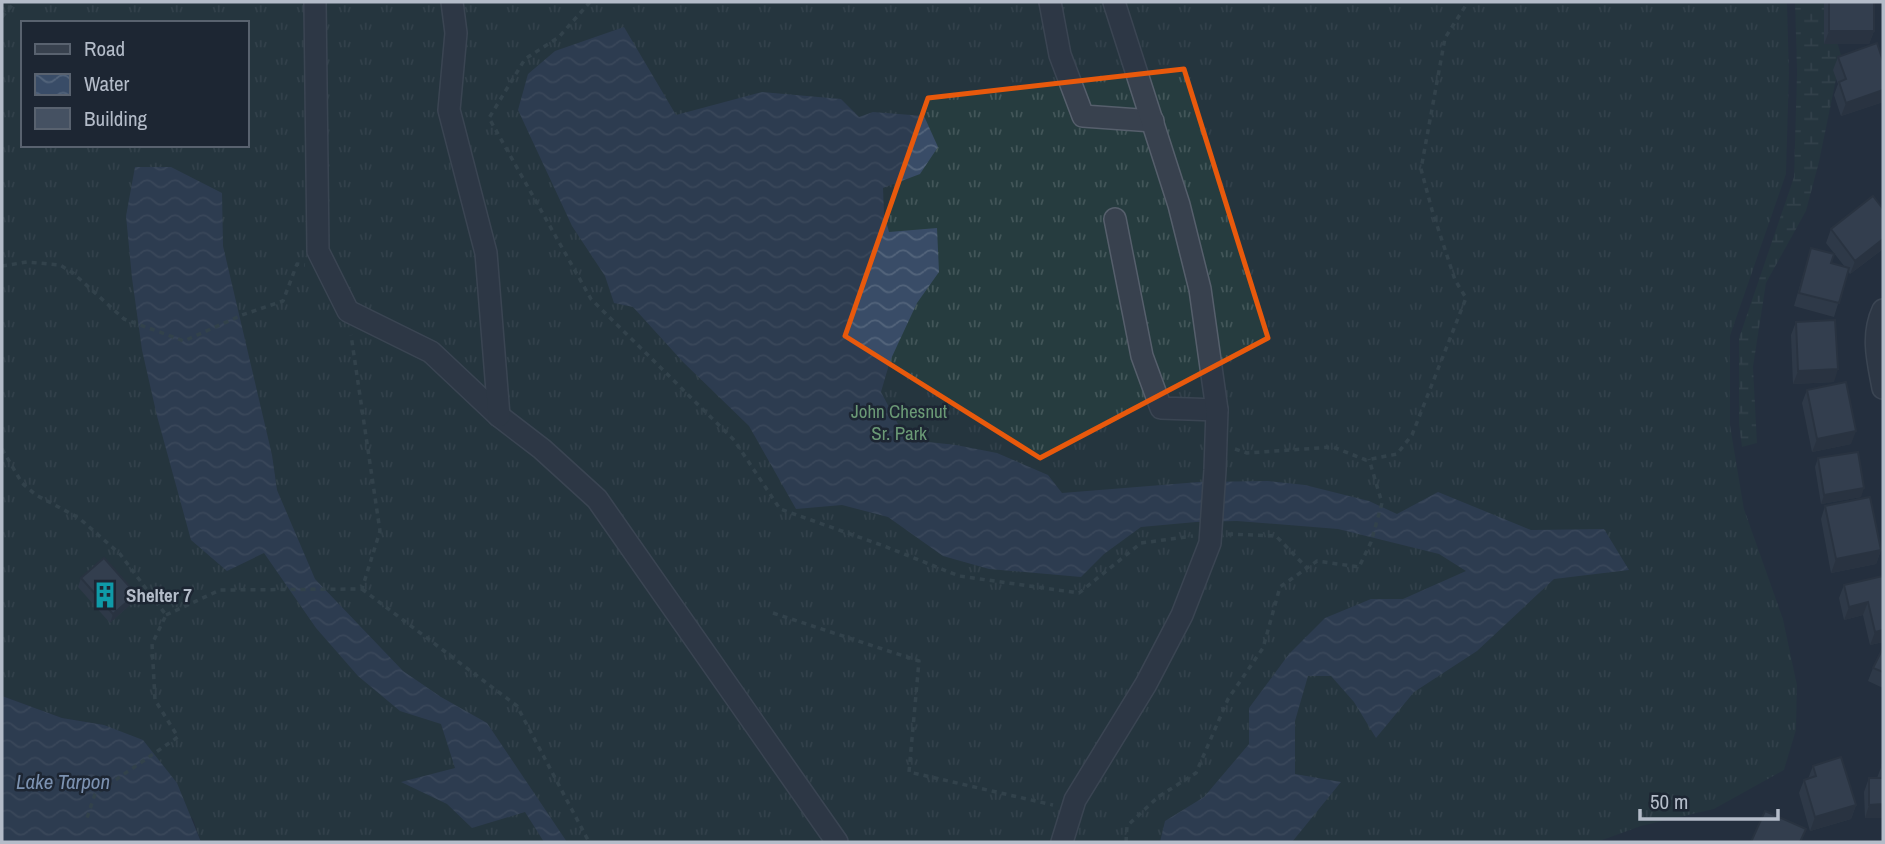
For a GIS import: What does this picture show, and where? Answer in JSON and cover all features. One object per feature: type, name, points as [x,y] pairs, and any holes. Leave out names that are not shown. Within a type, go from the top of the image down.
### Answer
[{"type":"street","points":[[314,2],[318,251],[348,311],[431,352],[597,499],[837,842]]},
{"type":"street","points":[[452,2],[456,33],[449,110],[486,253],[499,415]]},
{"type":"street","points":[[1050,2],[1060,55],[1083,116],[1153,121]]},
{"type":"street","points":[[1062,842],[1075,800],[1146,684],[1182,615],[1210,543],[1216,421],[1200,289],[1179,205],[1114,2]]},
{"type":"street","points":[[1115,219],[1142,356],[1161,408],[1216,421]]},
{"type":"street","points":[[1883,310],[1876,324],[1875,347],[1883,388]]},
{"type":"path","points":[[2,17],[15,2]]},
{"type":"path","points":[[590,2],[559,37],[525,58],[489,118],[592,299],[734,440],[780,509],[959,576],[1079,593],[1141,543],[1210,531],[1276,536],[1307,568]]},
{"type":"path","points":[[1216,421],[1230,448],[1247,453],[1333,447],[1369,459],[1397,454],[1412,435],[1466,298],[1451,268],[1421,169],[1445,38],[1468,2]]},
{"type":"path","points":[[2,266],[27,262],[60,265],[73,273],[124,319],[184,341],[242,315],[283,301],[297,264],[310,266],[321,257]]},
{"type":"path","points":[[348,311],[380,531],[362,589]]},
{"type":"path","points":[[2,449],[22,483],[36,495],[79,518],[120,554],[166,615]]},
{"type":"path","points":[[1126,842],[1127,826],[1158,797],[1196,773],[1228,699],[1263,648],[1280,587],[1317,561],[1359,567],[1371,542],[1382,503],[1369,459]]},
{"type":"path","points":[[86,821],[95,794],[178,737],[155,700],[152,644],[166,615],[220,590],[362,589],[517,706],[589,842]]},
{"type":"path","points":[[773,613],[919,661],[909,772],[1072,809]]},
{"type":"highlighted area","points":[[1184,69],[1268,338],[1040,458],[845,336],[928,98]]},
{"type":"green space","name":"John Chesnut Sr. Park","points":[[2,2],[1787,2],[1789,73],[1786,174],[1730,336],[1730,425],[1744,509],[1783,619],[1797,685],[1796,730],[1784,770],[1714,809],[1641,826],[1597,842],[201,842],[193,819],[104,725],[62,718],[2,696]]},
{"type":"green space","points":[[1795,2],[1825,2],[1841,55],[1806,211],[1766,283],[1753,367],[1757,443],[1742,447],[1739,425],[1739,338],[1794,177],[1797,72]]},
{"type":"water","points":[[624,27],[676,115],[762,92],[841,99],[859,117],[873,112],[924,116],[938,147],[920,174],[883,188],[884,214],[889,232],[937,228],[939,272],[917,303],[890,361],[881,392],[900,428],[919,441],[997,453],[1048,475],[1062,493],[1199,482],[1268,481],[1305,485],[1369,501],[1397,514],[1438,492],[1531,530],[1604,529],[1629,570],[1554,579],[1477,651],[1414,692],[1376,738],[1354,702],[1331,676],[1308,676],[1295,721],[1295,774],[1341,782],[1292,842],[1160,842],[1165,821],[1204,797],[1249,744],[1249,708],[1289,654],[1325,618],[1371,599],[1403,599],[1466,571],[1439,554],[1338,529],[1237,521],[1141,527],[1104,554],[1081,577],[989,569],[943,556],[888,517],[842,505],[796,509],[749,426],[683,362],[633,307],[614,303],[605,276],[572,226],[518,110],[528,74],[555,51]]},
{"type":"water","points":[[135,167],[171,167],[222,193],[223,246],[272,455],[277,490],[315,579],[403,671],[441,697],[487,723],[567,842],[544,842],[525,812],[472,828],[447,804],[401,782],[455,768],[441,724],[400,711],[358,676],[316,628],[264,553],[227,571],[191,540],[142,350],[126,216]]},
{"type":"water","name":"Lake Tarpon","points":[[2,696],[62,718],[104,725],[143,740],[177,783],[201,842],[2,842]]},
{"type":"building","points":[[1829,2],[1874,2],[1874,31],[1829,31]]},
{"type":"building","points":[[1877,43],[1883,61],[1883,90],[1846,103],[1839,82],[1846,79],[1838,57]]},
{"type":"building","points":[[1873,196],[1883,209],[1883,239],[1855,261],[1831,229]]},
{"type":"building","points":[[1811,248],[1834,254],[1831,263],[1849,268],[1839,303],[1799,293]]},
{"type":"building","points":[[1835,320],[1838,369],[1798,371],[1796,322]]},
{"type":"building","points":[[1846,382],[1856,431],[1817,439],[1807,390]]},
{"type":"building","points":[[1858,452],[1864,488],[1824,495],[1818,458]]},
{"type":"building","points":[[1870,497],[1881,550],[1836,559],[1825,506]]},
{"type":"building","name":"Shelter 7","points":[[104,558],[136,594],[113,614],[81,578]]},
{"type":"building","points":[[1883,576],[1883,630],[1875,632],[1868,602],[1849,607],[1844,585]]},
{"type":"building","points":[[1883,648],[1883,672],[1873,668]]},
{"type":"building","points":[[1841,757],[1856,805],[1815,817],[1804,780],[1816,776],[1813,766]]},
{"type":"building","points":[[1882,765],[1883,804],[1869,805],[1869,778],[1882,778]]},
{"type":"building","points":[[1765,811],[1806,829],[1800,842],[1751,842]]},
{"type":"place","name":"Shelter 7","points":[[105,595]]}]
